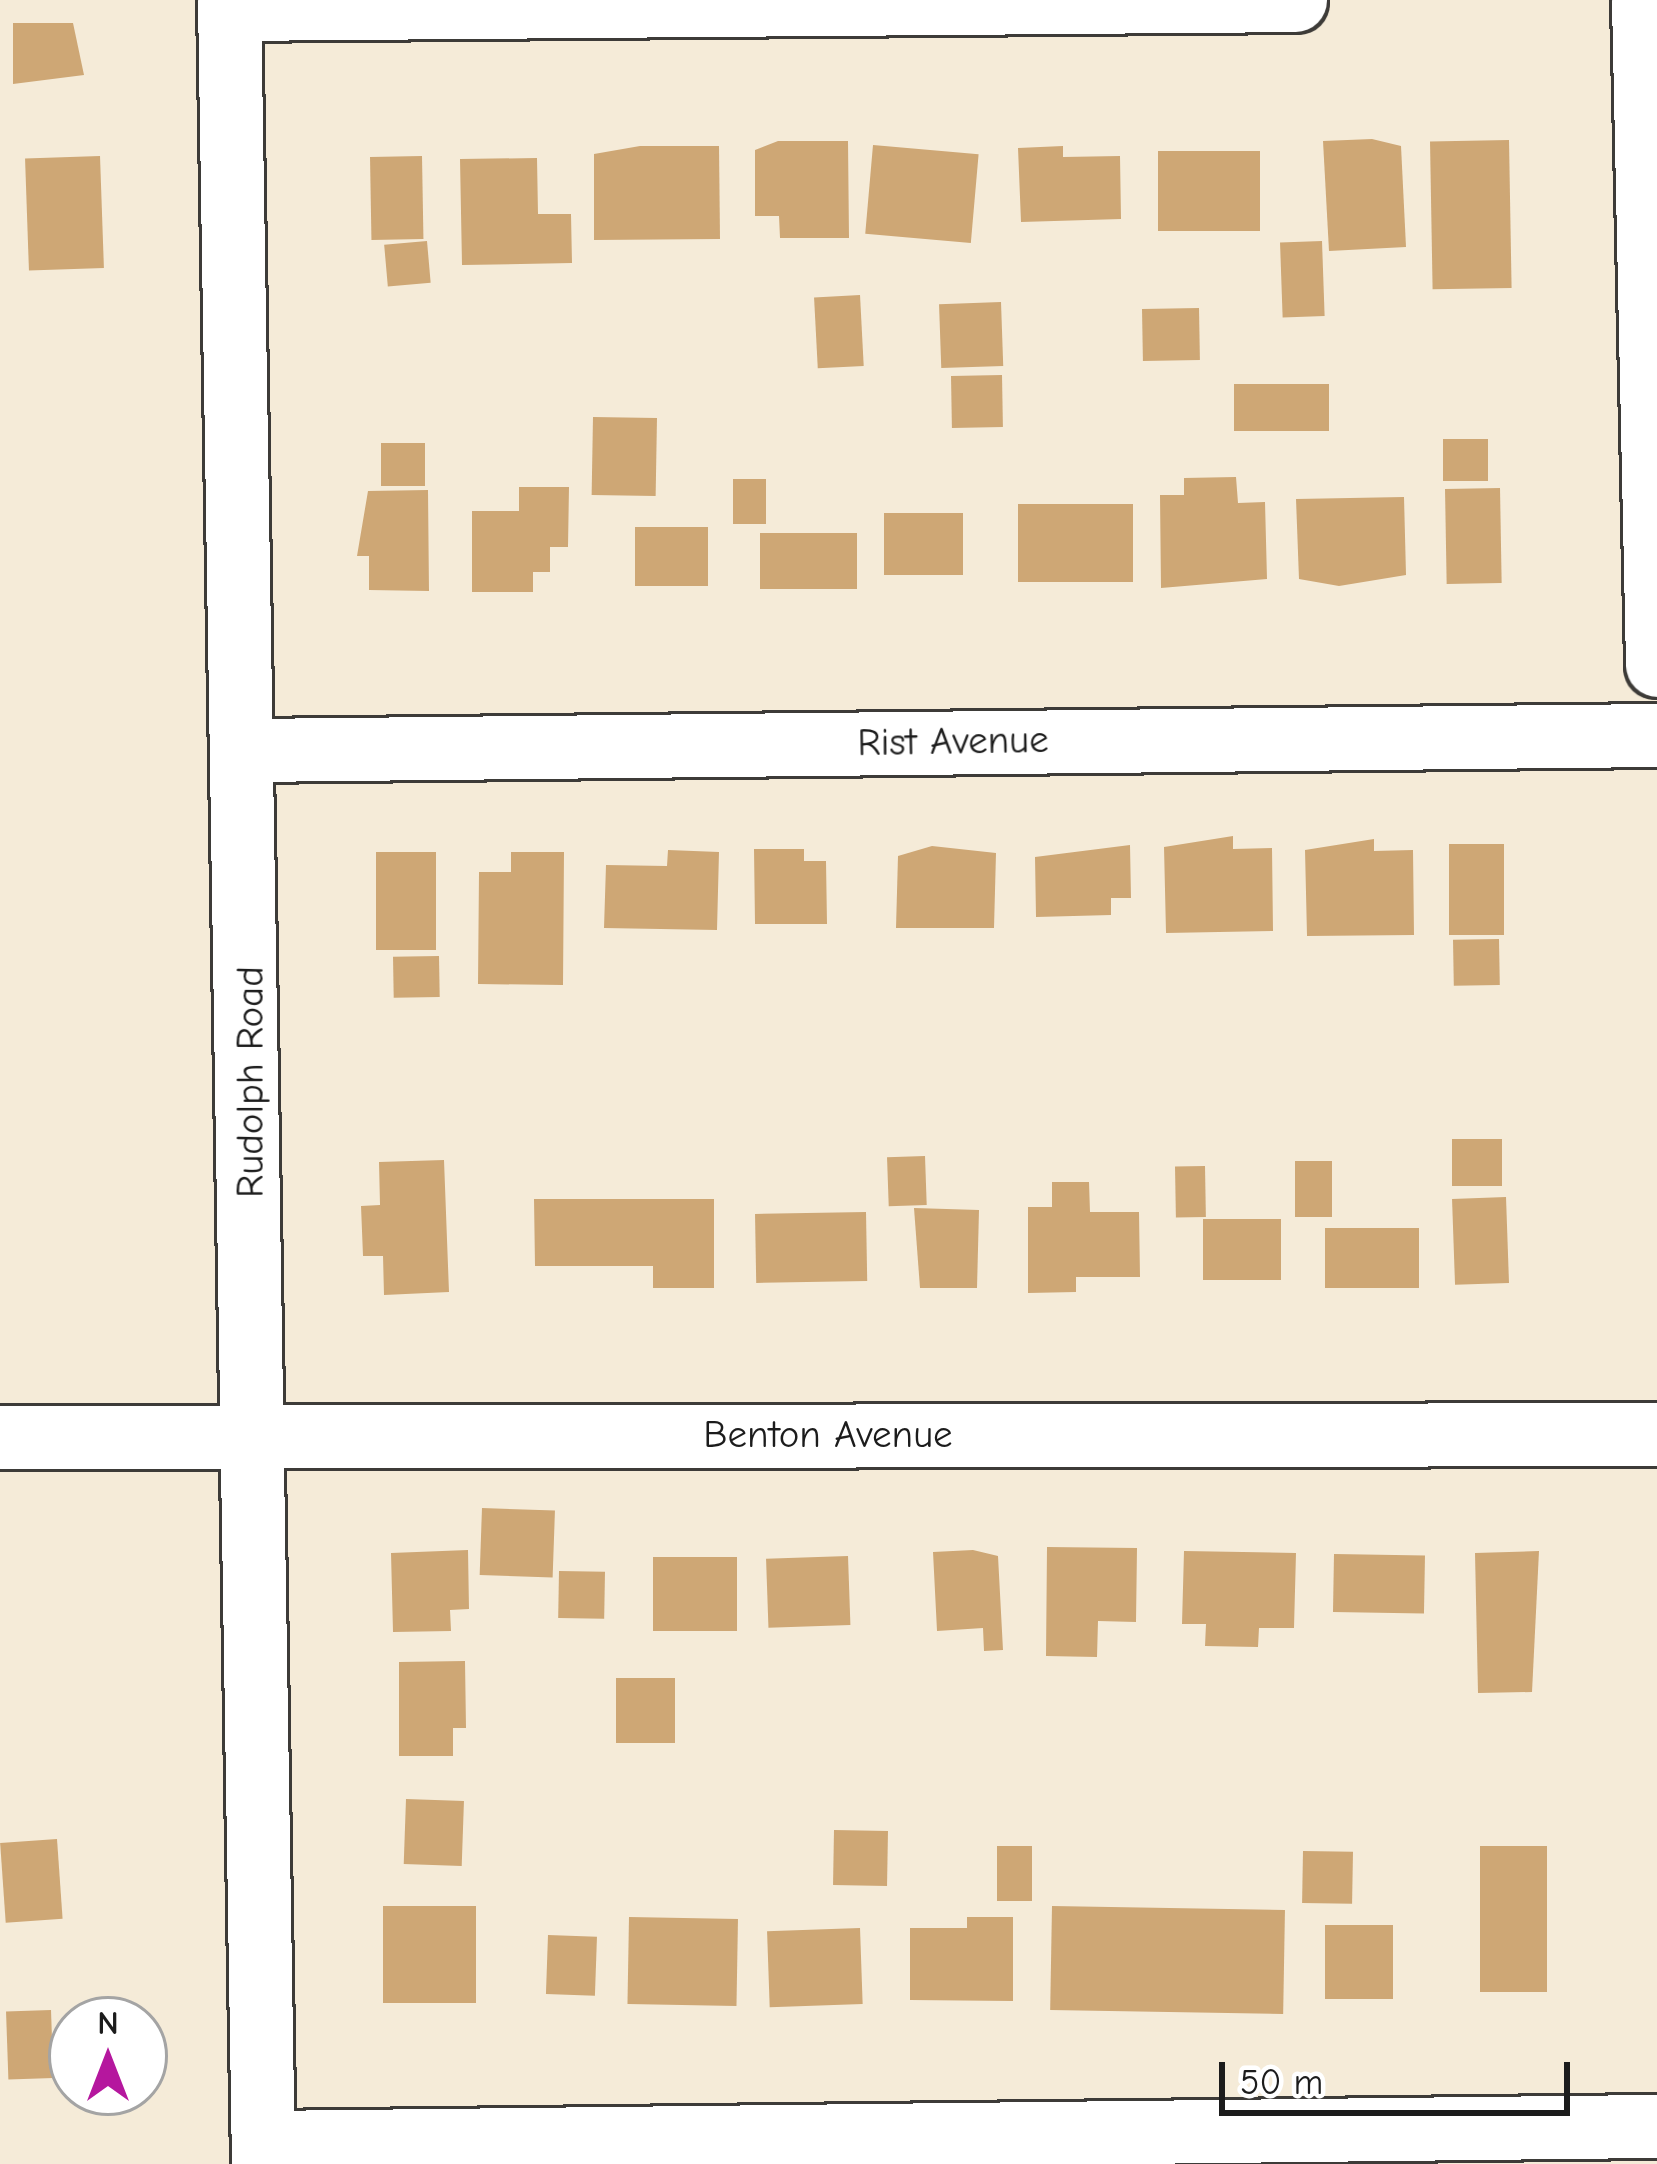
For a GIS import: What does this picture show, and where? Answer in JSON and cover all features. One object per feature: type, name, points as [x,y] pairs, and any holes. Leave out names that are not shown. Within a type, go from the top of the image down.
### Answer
[{"type":"street","points":[[230,4],[1294,0]]},
{"type":"street","points":[[1643,0],[1657,665]]},
{"type":"street","name":"Rudolph Road","points":[[230,4],[249,750],[263,2153]]},
{"type":"street","name":"Rist Avenue","points":[[249,750],[1657,734]]},
{"type":"street","name":"Benton Avenue","points":[[0,1437],[1657,1434]]},
{"type":"street","points":[[263,2153],[1657,2126]]},
{"type":"building","points":[[13,23],[73,23],[84,75],[13,84]]},
{"type":"building","points":[[1372,139],[1401,146],[1406,247],[1329,251],[1323,141]]},
{"type":"building","points":[[1509,140],[1512,288],[1433,289],[1430,141]]},
{"type":"building","points":[[778,141],[848,141],[849,238],[780,238],[779,216],[755,216],[755,150]]},
{"type":"building","points":[[873,145],[979,154],[971,243],[865,234]]},
{"type":"building","points":[[640,146],[719,146],[720,239],[594,240],[594,154]]},
{"type":"building","points":[[1063,146],[1063,157],[1120,156],[1121,219],[1021,222],[1018,148]]},
{"type":"building","points":[[1158,151],[1260,151],[1260,231],[1158,231]]},
{"type":"building","points":[[100,156],[104,268],[29,271],[25,159]]},
{"type":"building","points":[[422,156],[423,239],[371,240],[370,157]]},
{"type":"building","points":[[537,158],[538,214],[571,214],[572,263],[462,265],[460,159]]},
{"type":"building","points":[[427,241],[431,283],[388,287],[384,245]]},
{"type":"building","points":[[1322,241],[1325,316],[1283,317],[1280,242]]},
{"type":"building","points":[[860,295],[864,366],[818,368],[814,297]]},
{"type":"building","points":[[1001,302],[1003,366],[941,368],[939,304]]},
{"type":"building","points":[[1199,308],[1200,360],[1143,361],[1142,309]]},
{"type":"building","points":[[1002,375],[1003,427],[952,428],[951,376]]},
{"type":"building","points":[[1234,384],[1329,384],[1329,431],[1234,431]]},
{"type":"building","points":[[593,417],[657,418],[656,496],[592,495]]},
{"type":"building","points":[[1443,439],[1488,439],[1488,481],[1443,481]]},
{"type":"building","points":[[381,443],[425,443],[425,486],[381,486]]},
{"type":"building","points":[[1236,477],[1238,503],[1265,502],[1267,579],[1161,588],[1160,495],[1184,495],[1184,478]]},
{"type":"building","points":[[733,479],[766,479],[766,524],[733,524]]},
{"type":"building","points":[[519,487],[569,487],[568,547],[550,547],[550,572],[533,572],[533,592],[472,592],[472,511],[519,511]]},
{"type":"building","points":[[1500,488],[1502,583],[1447,584],[1445,489]]},
{"type":"building","points":[[428,490],[429,591],[369,590],[369,556],[357,556],[368,491]]},
{"type":"building","points":[[1404,497],[1406,575],[1339,586],[1299,579],[1296,499]]},
{"type":"building","points":[[1018,504],[1133,504],[1133,582],[1018,582]]},
{"type":"building","points":[[884,513],[963,513],[963,575],[884,575]]},
{"type":"building","points":[[635,527],[708,527],[708,586],[635,586]]},
{"type":"building","points":[[760,533],[857,533],[857,589],[760,589]]},
{"type":"building","points":[[1233,836],[1233,849],[1272,848],[1273,931],[1166,933],[1164,847]]},
{"type":"building","points":[[1374,839],[1374,851],[1413,850],[1414,935],[1307,936],[1305,850]]},
{"type":"building","points":[[1449,844],[1504,844],[1504,935],[1449,935]]},
{"type":"building","points":[[1130,845],[1131,898],[1111,898],[1111,915],[1036,917],[1035,857]]},
{"type":"building","points":[[932,846],[996,853],[994,928],[896,928],[898,856]]},
{"type":"building","points":[[754,849],[804,849],[804,861],[826,861],[827,924],[755,924]]},
{"type":"building","points":[[668,850],[719,852],[717,930],[604,928],[606,865],[667,866]]},
{"type":"building","points":[[376,852],[436,852],[436,950],[376,950]]},
{"type":"building","points":[[511,852],[564,852],[563,985],[478,984],[479,872],[511,872]]},
{"type":"building","points":[[1499,939],[1500,985],[1454,986],[1453,940]]},
{"type":"building","points":[[439,956],[440,997],[394,998],[393,957]]},
{"type":"building","points":[[1452,1139],[1502,1139],[1502,1186],[1452,1186]]},
{"type":"building","points":[[925,1156],[927,1205],[889,1206],[887,1157]]},
{"type":"building","points":[[444,1160],[449,1292],[384,1295],[383,1256],[363,1256],[361,1206],[380,1205],[379,1162]]},
{"type":"building","points":[[1295,1161],[1332,1161],[1332,1217],[1295,1217]]},
{"type":"building","points":[[1205,1166],[1206,1217],[1176,1218],[1175,1167]]},
{"type":"building","points":[[1052,1182],[1089,1182],[1090,1212],[1139,1212],[1140,1277],[1076,1277],[1076,1292],[1028,1293],[1028,1207],[1052,1207]]},
{"type":"building","points":[[1506,1197],[1509,1283],[1455,1285],[1452,1199]]},
{"type":"building","points":[[534,1199],[714,1199],[714,1288],[653,1288],[653,1266],[535,1266]]},
{"type":"building","points":[[914,1208],[979,1210],[977,1288],[920,1288]]},
{"type":"building","points":[[866,1212],[867,1281],[756,1283],[755,1214]]},
{"type":"building","points":[[1203,1219],[1281,1219],[1281,1280],[1203,1280]]},
{"type":"building","points":[[1325,1228],[1419,1228],[1419,1288],[1325,1288]]},
{"type":"building","points":[[482,1508],[555,1511],[553,1578],[480,1575]]},
{"type":"building","points":[[1047,1547],[1137,1548],[1136,1622],[1098,1621],[1097,1657],[1046,1656]]},
{"type":"building","points":[[468,1550],[469,1609],[450,1610],[451,1631],[393,1632],[391,1553]]},
{"type":"building","points":[[973,1550],[998,1556],[1003,1650],[984,1651],[983,1628],[937,1631],[933,1552]]},
{"type":"building","points":[[1184,1551],[1296,1553],[1294,1628],[1259,1628],[1258,1647],[1205,1646],[1206,1624],[1182,1624]]},
{"type":"building","points":[[1539,1551],[1532,1692],[1478,1693],[1475,1553]]},
{"type":"building","points":[[1334,1554],[1425,1556],[1424,1614],[1333,1612]]},
{"type":"building","points":[[848,1556],[850,1625],[768,1628],[766,1559]]},
{"type":"building","points":[[653,1557],[737,1557],[737,1631],[653,1631]]},
{"type":"building","points":[[559,1571],[605,1572],[604,1619],[558,1618]]},
{"type":"building","points":[[465,1661],[466,1728],[453,1728],[453,1756],[399,1756],[399,1662]]},
{"type":"building","points":[[616,1678],[675,1678],[675,1743],[616,1743]]},
{"type":"building","points":[[406,1799],[464,1801],[462,1866],[404,1864]]},
{"type":"building","points":[[834,1830],[888,1831],[887,1886],[833,1885]]},
{"type":"building","points":[[57,1839],[63,1919],[6,1923],[0,1843]]},
{"type":"building","points":[[997,1846],[1032,1846],[1032,1901],[997,1901]]},
{"type":"building","points":[[1480,1846],[1547,1846],[1547,1992],[1480,1992]]},
{"type":"building","points":[[1303,1851],[1353,1852],[1352,1904],[1302,1903]]},
{"type":"building","points":[[383,1906],[476,1906],[476,2003],[383,2003]]},
{"type":"building","points":[[1052,1906],[1285,1910],[1283,2014],[1050,2010]]},
{"type":"building","points":[[629,1917],[738,1919],[736,2006],[627,2004]]},
{"type":"building","points":[[967,1917],[1013,1917],[1013,2001],[910,2000],[910,1928],[967,1928]]},
{"type":"building","points":[[1325,1925],[1393,1925],[1393,1999],[1325,1999]]},
{"type":"building","points":[[860,1928],[863,2004],[770,2007],[767,1931]]},
{"type":"building","points":[[548,1935],[597,1937],[595,1996],[546,1994]]},
{"type":"building","points":[[48,2010],[48,2078],[8,2080],[6,2012]]}]
